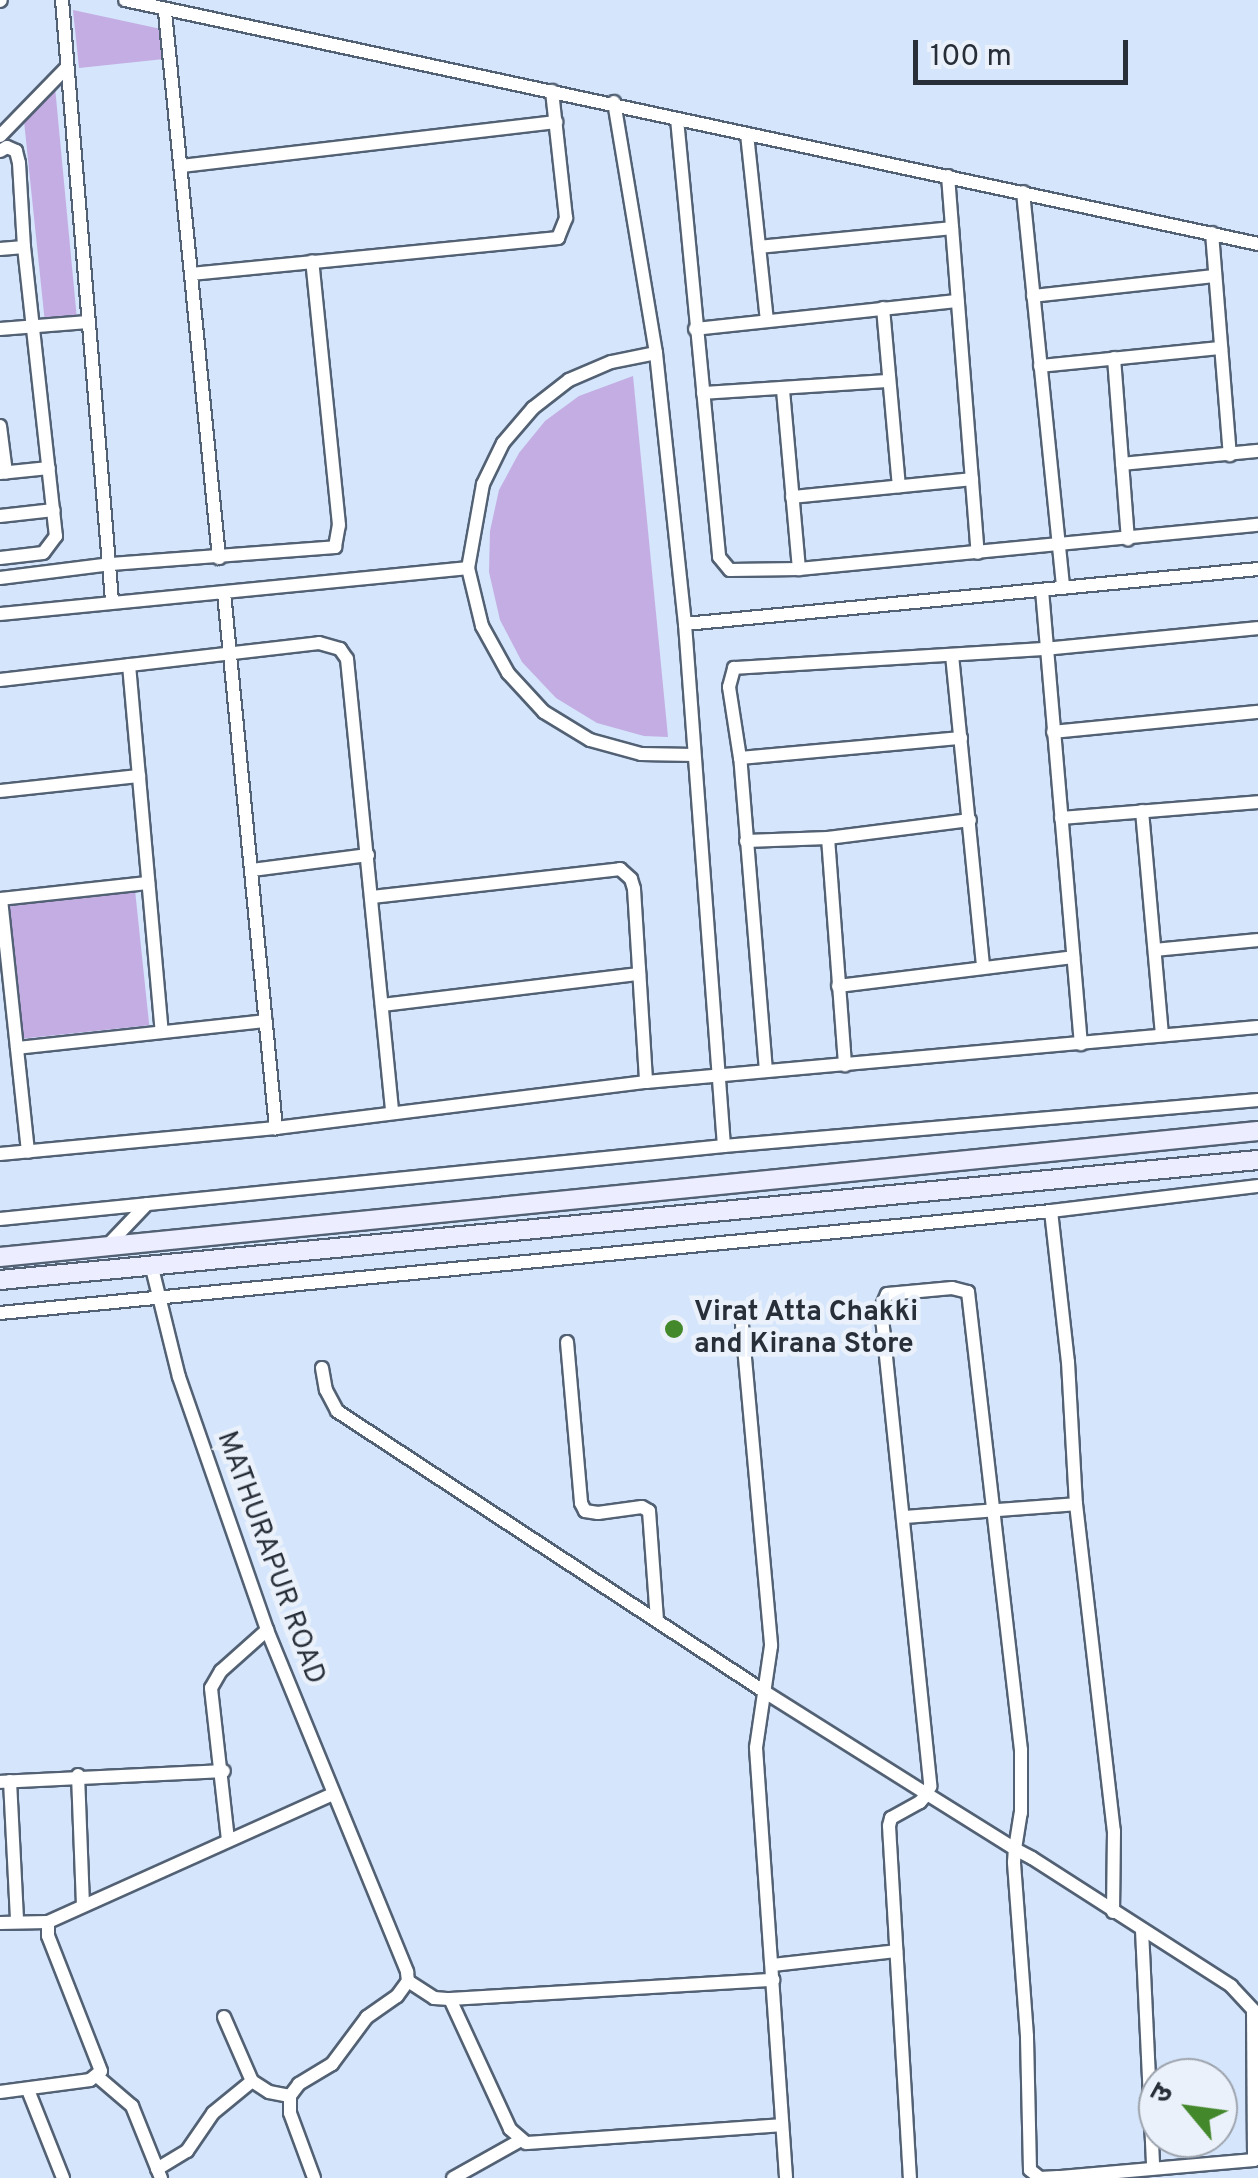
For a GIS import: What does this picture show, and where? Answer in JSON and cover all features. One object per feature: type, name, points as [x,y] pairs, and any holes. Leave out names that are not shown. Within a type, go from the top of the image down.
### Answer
[{"type":"street","points":[[62,0],[112,602]]},
{"type":"street","points":[[125,0],[166,12],[614,102],[1258,244]]},
{"type":"street","points":[[166,12],[219,558]]},
{"type":"street","points":[[0,136],[67,67]]},
{"type":"street","points":[[191,274],[558,238],[566,218],[552,91]]},
{"type":"street","points":[[614,102],[656,353],[684,624],[724,1146]]},
{"type":"street","points":[[676,118],[724,566],[740,572],[799,569],[1258,525]]},
{"type":"street","points":[[181,166],[556,122]]},
{"type":"street","points":[[747,134],[767,320]]},
{"type":"street","points":[[0,151],[7,147],[18,156],[24,247],[56,536],[49,549],[0,558]]},
{"type":"street","points":[[948,176],[978,552]]},
{"type":"street","points":[[1024,192],[1063,588]]},
{"type":"street","points":[[760,247],[952,228]]},
{"type":"street","points":[[1212,233],[1230,455]]},
{"type":"street","points":[[0,249],[24,247]]},
{"type":"street","points":[[0,578],[111,564],[328,550],[338,542],[312,261]]},
{"type":"street","points":[[1033,296],[1216,276]]},
{"type":"street","points":[[696,330],[958,301]]},
{"type":"street","points":[[883,308],[898,486]]},
{"type":"street","points":[[0,329],[88,322]]},
{"type":"street","points":[[1040,366],[1221,348]]},
{"type":"street","points":[[656,353],[611,362],[583,374],[533,408],[504,443],[482,484],[468,568],[482,626],[508,673],[544,712],[590,740],[624,750],[694,755]]},
{"type":"street","points":[[1114,358],[1128,539]]},
{"type":"street","points":[[703,393],[890,381]]},
{"type":"street","points":[[783,390],[799,569]]},
{"type":"street","points":[[0,426],[3,473],[49,468]]},
{"type":"street","points":[[1122,464],[1258,452]]},
{"type":"street","points":[[792,497],[972,479]]},
{"type":"street","points":[[0,516],[54,510]]},
{"type":"street","points":[[0,614],[468,568]]},
{"type":"street","points":[[684,624],[1258,569]]},
{"type":"street","points":[[1042,590],[1082,1044]]},
{"type":"street","points":[[224,593],[276,1128]]},
{"type":"street","points":[[766,1071],[740,758],[729,686],[734,668],[1045,649],[1258,628]]},
{"type":"street","points":[[0,680],[319,643],[340,650],[347,659],[392,1111]]},
{"type":"street","points":[[952,654],[983,965]]},
{"type":"street","points":[[128,665],[162,1032]]},
{"type":"street","points":[[1052,732],[1258,712]]},
{"type":"street","points":[[740,758],[960,738]]},
{"type":"street","points":[[0,791],[139,776]]},
{"type":"street","points":[[1060,818],[1258,802]]},
{"type":"street","points":[[1142,811],[1162,1035]]},
{"type":"street","points":[[746,841],[828,838],[970,820]]},
{"type":"street","points":[[828,838],[845,1065]]},
{"type":"street","points":[[252,870],[368,854]]},
{"type":"street","points":[[372,898],[620,868],[631,878],[634,889],[646,1082]]},
{"type":"street","points":[[28,1152],[0,899],[148,883]]},
{"type":"street","points":[[1155,950],[1258,940]]},
{"type":"street","points":[[838,986],[983,965],[1074,958]]},
{"type":"street","points":[[382,1005],[639,974]]},
{"type":"street","points":[[17,1048],[266,1021]]},
{"type":"street","points":[[0,1154],[276,1128],[646,1082],[1258,1026]]},
{"type":"street","points":[[0,1219],[724,1146],[1258,1100]]},
{"type":"street","points":[[0,1257],[1258,1131]]},
{"type":"street","points":[[0,1280],[1258,1160]]},
{"type":"street","points":[[0,1313],[748,1237],[1051,1212],[1258,1186]]},
{"type":"street","points":[[107,1246],[148,1204]]},
{"type":"street","points":[[1051,1212],[1068,1362],[1076,1504],[1113,1815],[1117,1871],[1114,1912]]},
{"type":"street","name":"MATHURAPUR ROAD","points":[[151,1264],[186,1396],[266,1630],[408,1981]]},
{"type":"street","points":[[322,1368],[330,1401],[337,1411],[765,1692],[927,1794],[1015,1849],[1142,1930],[1232,1986],[1253,2010],[1254,2160],[1040,2178],[1030,2170],[1015,1849],[1021,1813],[1020,1750],[968,1292],[952,1288],[887,1294],[883,1298],[930,1786],[927,1794],[892,1818],[889,1826],[910,2178]]},
{"type":"street","points":[[742,1325],[771,1646],[756,1748],[786,2178]]},
{"type":"street","points":[[567,1342],[581,1503],[586,1510],[598,1514],[642,1507],[649,1511],[657,1621]]},
{"type":"street","points":[[904,1516],[1076,1504]]},
{"type":"street","points":[[228,1840],[224,1771],[211,1688],[221,1670],[266,1630]]},
{"type":"street","points":[[17,1921],[5,1781],[224,1771]]},
{"type":"street","points":[[78,1775],[82,1906]]},
{"type":"street","points":[[0,1923],[48,1922],[331,1795]]},
{"type":"street","points":[[48,1922],[48,1936],[100,2064],[98,2077]]},
{"type":"street","points":[[1142,1930],[1153,2166]]},
{"type":"street","points":[[314,2178],[290,2113],[290,2096],[299,2084],[332,2064],[366,2017],[397,1996],[408,1981],[434,1998],[450,1999],[773,1973],[896,1951]]},
{"type":"street","points":[[450,1999],[510,2130],[522,2140]]},
{"type":"street","points":[[224,2017],[252,2081],[269,2092],[290,2096]]},
{"type":"street","points":[[0,2092],[98,2077]]},
{"type":"street","points":[[98,2077],[132,2106],[159,2174],[188,2151],[213,2113],[252,2081]]},
{"type":"street","points":[[28,2090],[63,2178]]},
{"type":"street","points":[[453,2178],[522,2140],[781,2125]]},
{"type":"shaded area","points":[[73,10],[161,29],[164,59],[79,68]]},
{"type":"shaded area","points":[[55,87],[77,320],[45,323],[24,121]]},
{"type":"shaded area","points":[[633,376],[668,737],[644,736],[597,723],[556,698],[522,662],[500,620],[489,572],[490,531],[499,490],[519,453],[545,421],[579,396]]},
{"type":"shaded area","points":[[135,890],[149,1025],[21,1039],[7,903]]},
{"type":"place","name":"Virat Atta Chakki and Kirana Store","points":[[674,1329]]}]
